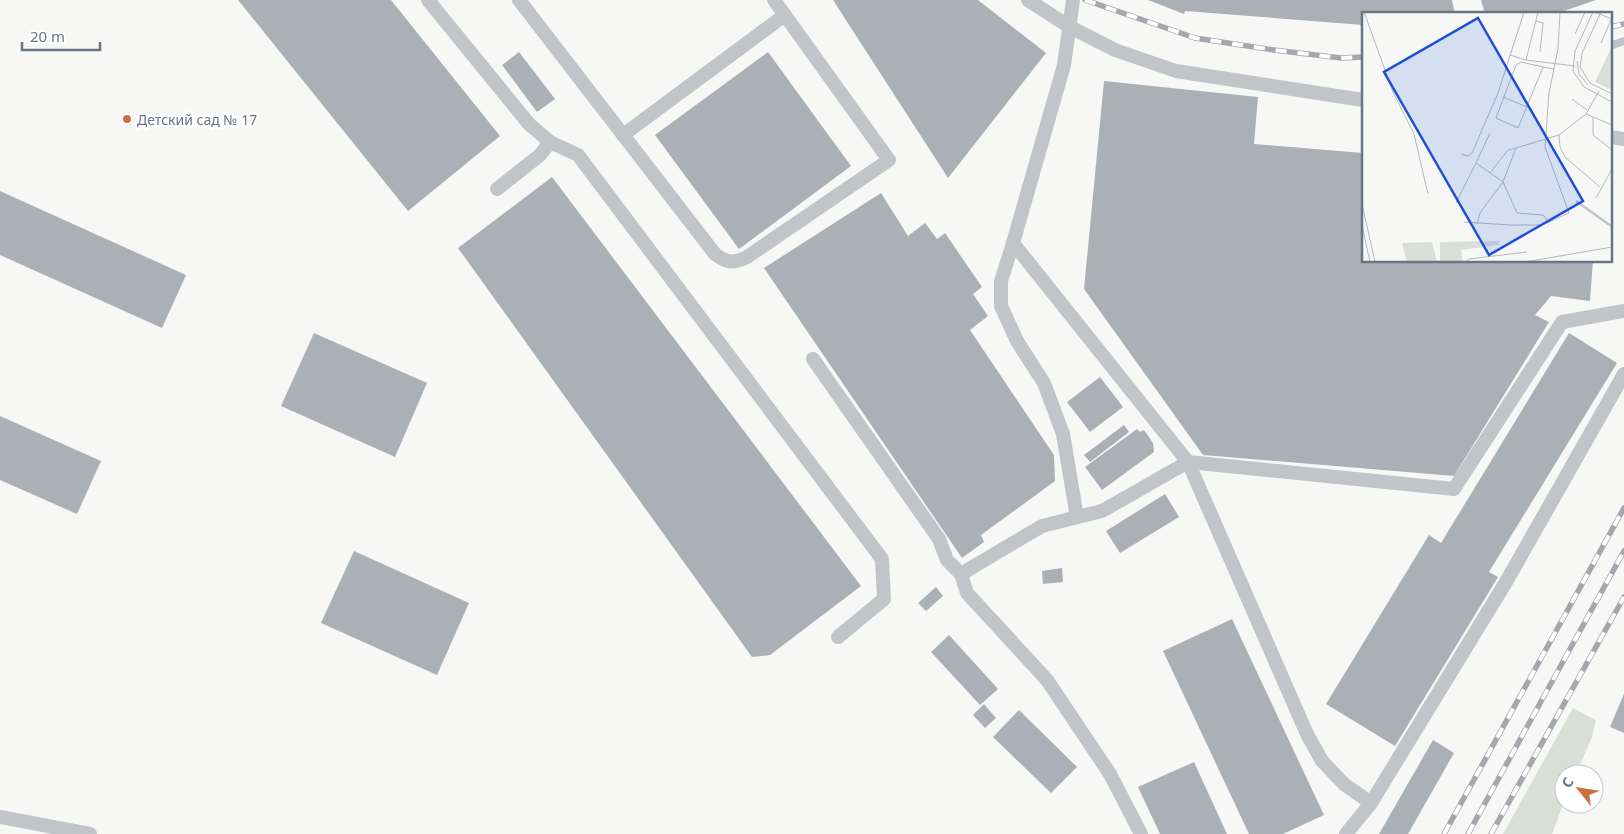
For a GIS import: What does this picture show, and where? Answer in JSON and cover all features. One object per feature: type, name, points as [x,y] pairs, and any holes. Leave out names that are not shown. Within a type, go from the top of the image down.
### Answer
[{"type":"lane","points":[[428,0],[529,124],[550,142],[578,155],[882,559],[884,599],[838,637]]},
{"type":"lane","points":[[519,0],[715,254],[725,261],[737,262],[889,160],[774,0]]},
{"type":"lane","points":[[1028,0],[1070,27],[1115,50],[1176,71],[1362,100]]},
{"type":"lane","points":[[1072,0],[1064,65],[1002,281],[1001,306],[1017,341],[1044,383],[1063,434],[1078,517]]},
{"type":"lane","points":[[623,135],[785,15]]},
{"type":"lane","points":[[497,189],[540,155],[550,142]]},
{"type":"lane","points":[[1012,243],[1188,462],[1307,734],[1322,761],[1344,784],[1371,803]]},
{"type":"lane","points":[[961,574],[1042,526],[1102,511],[1188,462],[1454,489],[1562,322],[1624,311]]},
{"type":"lane","points":[[813,360],[939,539],[947,560],[961,574],[966,593],[1047,680],[1110,774],[1141,834]]},
{"type":"lane","points":[[1346,834],[1371,803],[1506,582],[1624,374]]},
{"type":"lane","points":[[0,817],[90,834]]},
{"type":"shaded area","points":[[1573,708],[1596,720],[1592,737],[1580,764],[1554,764],[1554,814],[1560,814],[1552,834],[1503,834]]},
{"type":"building","points":[[238,0],[391,0],[500,136],[408,211]]},
{"type":"building","points":[[833,0],[978,0],[1046,53],[948,178]]},
{"type":"building","points":[[1148,0],[1452,0],[1455,12],[1362,12],[1362,25],[1185,11],[1184,14]]},
{"type":"building","points":[[1481,0],[1596,0],[1561,12],[1484,12]]},
{"type":"building","points":[[519,52],[555,99],[537,112],[502,65]]},
{"type":"building","points":[[768,52],[851,166],[739,249],[655,135]]},
{"type":"building","points":[[1104,81],[1258,97],[1254,144],[1362,153],[1362,262],[1593,262],[1590,301],[1551,296],[1535,315],[1549,322],[1454,476],[1203,455],[1084,289]]},
{"type":"building","points":[[552,177],[861,586],[770,655],[752,657],[458,248]]},
{"type":"building","points":[[0,191],[186,275],[162,328],[0,255]]},
{"type":"building","points":[[881,193],[908,236],[925,223],[937,239],[945,233],[982,287],[973,294],[988,316],[970,330],[1054,455],[1055,481],[981,535],[984,542],[962,558],[764,268]]},
{"type":"building","points":[[314,333],[427,383],[395,457],[281,406]]},
{"type":"building","points":[[1569,333],[1617,363],[1489,572],[1498,577],[1395,746],[1326,704],[1429,535],[1441,543]]},
{"type":"building","points":[[1100,377],[1123,407],[1090,432],[1067,402]]},
{"type":"building","points":[[0,416],[101,461],[77,514],[0,480]]},
{"type":"building","points":[[1124,425],[1129,432],[1090,462],[1084,455]]},
{"type":"building","points":[[1137,429],[1140,432],[1144,430],[1153,443],[1154,452],[1102,490],[1085,467]]},
{"type":"building","points":[[1165,494],[1179,517],[1120,553],[1106,531]]},
{"type":"building","points":[[354,551],[469,603],[437,675],[321,623]]},
{"type":"building","points":[[1062,568],[1063,582],[1043,584],[1042,571]]},
{"type":"building","points":[[936,587],[943,596],[926,611],[918,603]]},
{"type":"building","points":[[1232,619],[1324,815],[1283,834],[1249,834],[1163,651]]},
{"type":"building","points":[[949,635],[998,689],[980,705],[931,652]]},
{"type":"building","points":[[1624,694],[1624,733],[1610,727]]},
{"type":"building","points":[[984,704],[996,718],[985,728],[973,715]]},
{"type":"building","points":[[1019,710],[1077,767],[1051,793],[993,737]]},
{"type":"building","points":[[1433,740],[1454,753],[1408,834],[1379,834]]},
{"type":"building","points":[[1194,762],[1227,834],[1160,834],[1138,787]]},
{"type":"waterway","points":[[1612,45],[1624,41]]},
{"type":"railway","points":[[1085,0],[1195,38],[1341,58],[1362,57]]},
{"type":"railway","points":[[1612,27],[1624,24]]},
{"type":"railway","points":[[1444,834],[1624,508]]},
{"type":"railway","points":[[1468,834],[1624,551]]},
{"type":"railway","points":[[1491,834],[1624,597]]},
{"type":"place","name":"Детский сад № 17","points":[[127,119]]}]
